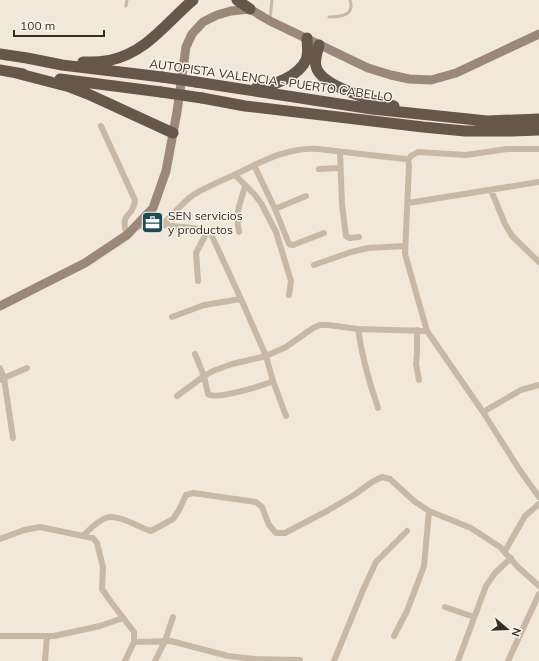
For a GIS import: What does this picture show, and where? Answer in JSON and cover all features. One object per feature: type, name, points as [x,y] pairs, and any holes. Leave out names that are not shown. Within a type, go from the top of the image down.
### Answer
[{"type":"highway","points":[[62,65],[112,60],[138,49],[152,39],[193,0]]},
{"type":"highway","points":[[237,0],[250,9]]},
{"type":"highway","points":[[238,88],[265,87],[288,78],[300,68],[306,60],[308,51],[307,38]]},
{"type":"highway","points":[[320,45],[315,59],[316,66],[318,72],[328,81],[347,91],[417,113]]},
{"type":"highway","name":"AUTOPISTA VALENCIA - PUERTO CABELLO","points":[[0,54],[62,65],[162,77],[372,109],[487,121],[539,119]]},
{"type":"highway","points":[[0,70],[202,98],[245,106],[430,128],[465,131],[512,132],[539,130]]},
{"type":"highway","points":[[16,73],[70,87],[95,97],[170,134]]},
{"type":"main road","points":[[0,306],[85,262],[127,235],[153,208],[166,171],[170,134],[186,47],[192,34],[203,22],[217,14],[238,9],[250,9],[368,68],[409,79],[431,80],[456,73],[539,34]]},
{"type":"street","points":[[101,126],[134,195],[134,206],[124,220],[123,224],[127,235]]},
{"type":"street","points":[[162,225],[192,196],[254,165],[282,154],[304,148],[408,160]]},
{"type":"street","points":[[408,160],[411,156],[418,152],[466,155],[507,150],[538,149]]},
{"type":"street","points":[[340,152],[342,205],[346,236],[350,238],[359,237]]},
{"type":"street","points":[[408,160],[408,203],[405,254],[427,331],[483,412],[519,470],[539,497]]},
{"type":"street","points":[[254,165],[275,209],[286,240],[291,245],[324,233]]},
{"type":"street","points":[[319,168],[340,168]]},
{"type":"street","points":[[235,175],[261,203],[276,232],[291,281],[290,295]]},
{"type":"street","points":[[408,203],[539,182]]},
{"type":"street","points":[[238,232],[237,211],[246,186]]},
{"type":"street","points":[[491,190],[505,224],[512,236],[539,262]]},
{"type":"street","points":[[275,209],[306,196]]},
{"type":"street","points":[[137,226],[150,228],[162,225],[193,228],[211,234],[216,242],[266,356],[273,381],[286,416]]},
{"type":"street","points":[[198,281],[196,253],[207,232]]},
{"type":"street","points":[[314,265],[351,252],[380,247],[405,246]]},
{"type":"street","points":[[172,317],[204,305],[241,299]]},
{"type":"street","points":[[177,396],[213,371],[232,364],[266,356],[286,347],[313,328],[320,325],[358,329],[427,331]]},
{"type":"street","points":[[358,329],[368,378],[378,408]]},
{"type":"street","points":[[417,330],[416,364],[419,380]]},
{"type":"street","points":[[195,354],[204,376],[208,394],[211,397],[265,385],[273,381]]},
{"type":"street","points":[[0,368],[13,438]]},
{"type":"street","points":[[2,379],[27,368]]},
{"type":"street","points":[[483,412],[521,390],[539,385]]},
{"type":"street","points":[[83,536],[95,524],[107,517],[122,519],[151,531],[173,519],[186,495],[193,493],[256,502],[262,507],[270,526],[276,533],[285,533],[327,511],[372,482],[382,478],[390,478],[414,501],[429,511],[471,528],[505,551],[517,566],[539,586]]},
{"type":"street","points":[[505,551],[525,516],[539,504]]},
{"type":"street","points":[[394,636],[407,611],[424,566],[429,511]]},
{"type":"street","points":[[0,539],[24,530],[40,527],[93,538],[97,543],[103,567],[102,589],[134,632],[134,642],[125,661]]},
{"type":"street","points":[[334,661],[376,562],[407,531]]},
{"type":"street","points":[[458,661],[486,586],[495,573],[511,558]]},
{"type":"street","points":[[508,661],[539,594]]},
{"type":"street","points":[[445,607],[474,617]]},
{"type":"street","points":[[155,661],[165,640],[173,617]]},
{"type":"street","points":[[0,636],[47,636],[100,626],[123,618]]},
{"type":"street","points":[[45,661],[47,636]]},
{"type":"street","points":[[134,642],[165,640],[228,656],[254,659],[300,660]]},
{"type":"lane","points":[[126,6],[127,0]]},
{"type":"lane","points":[[270,20],[272,0]]},
{"type":"lane","points":[[329,16],[344,16],[351,10],[352,6],[350,0]]},
{"type":"place","name":"SEN servicios y productos","points":[[152,222]]}]
